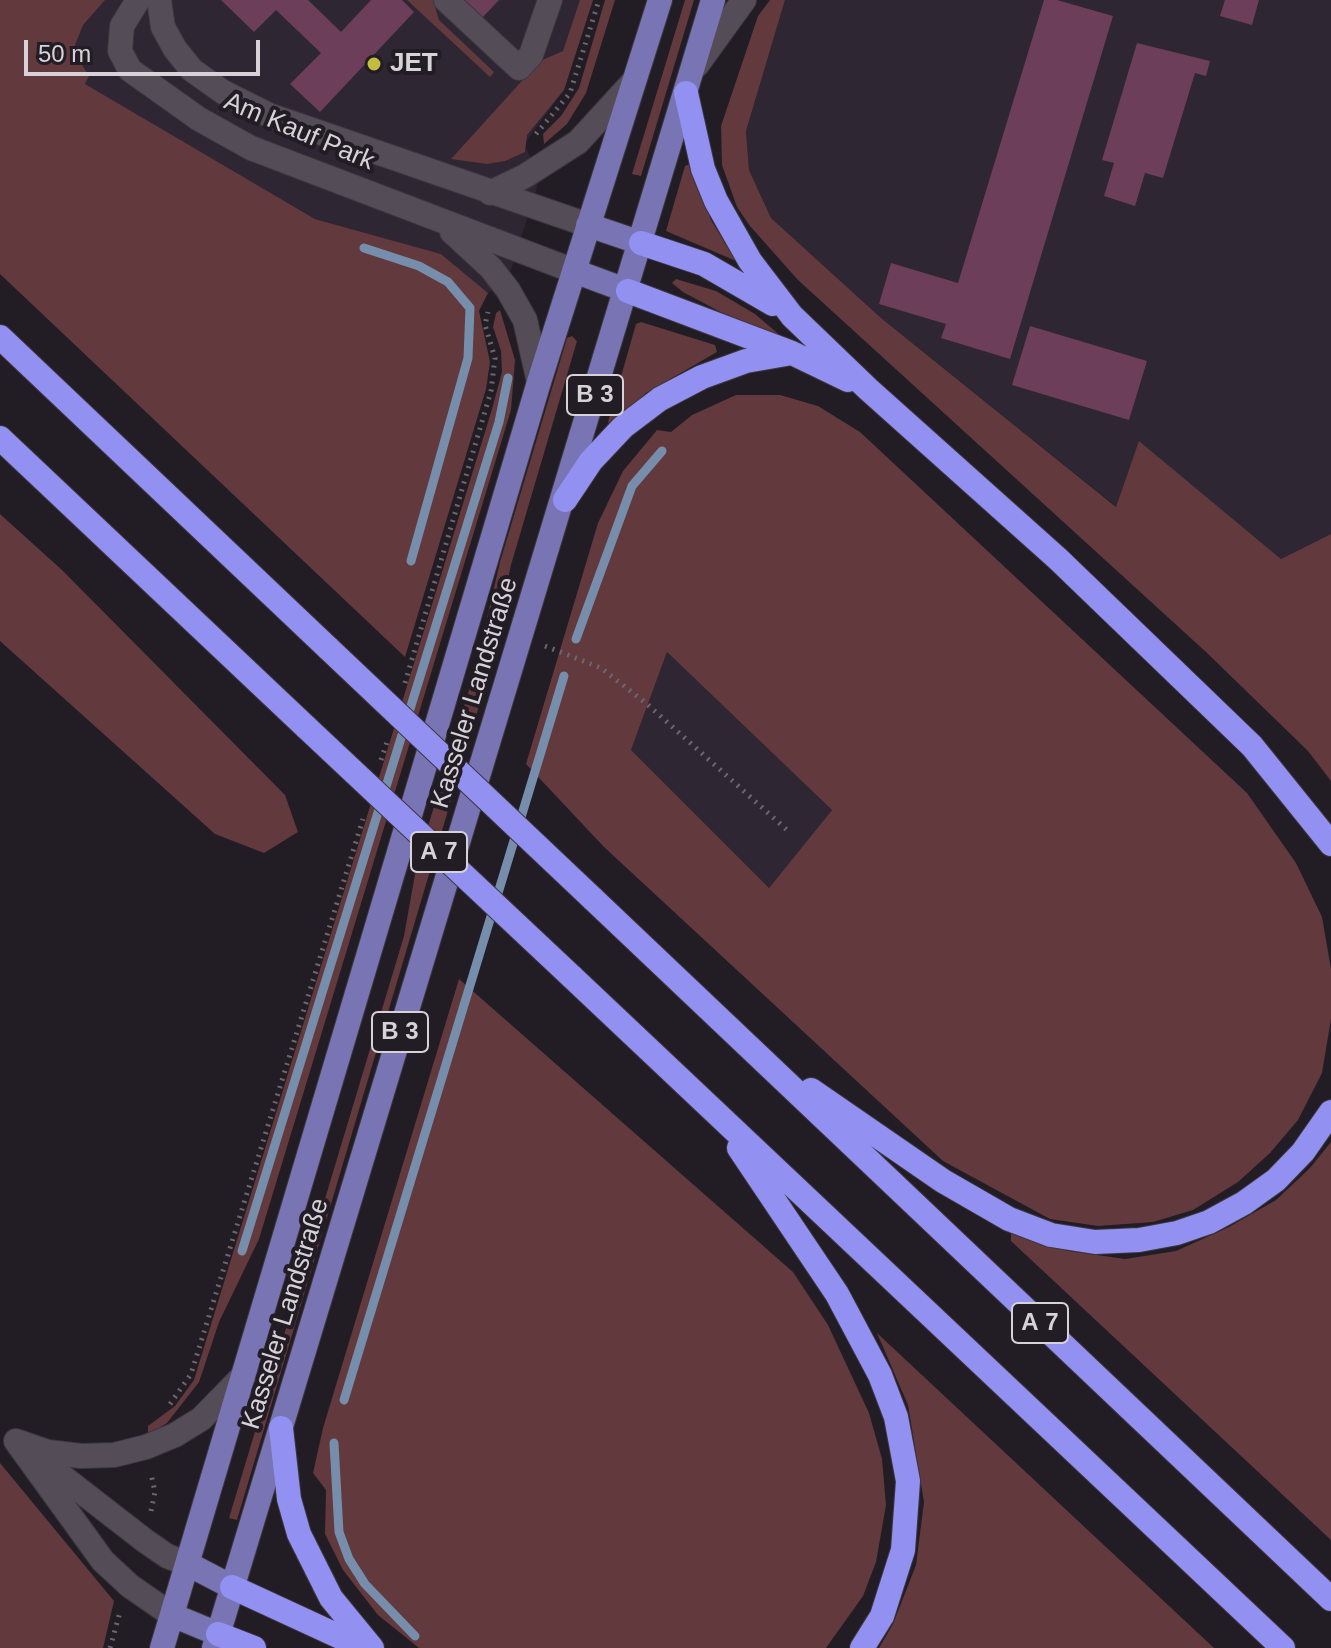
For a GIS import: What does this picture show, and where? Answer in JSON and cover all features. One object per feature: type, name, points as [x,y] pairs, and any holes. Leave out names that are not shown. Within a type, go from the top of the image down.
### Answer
[{"type":"highway","points":[[690,82],[703,169],[716,201],[750,261],[792,316],[868,389],[1058,559],[1252,746],[1331,844]]},
{"type":"highway","points":[[641,243],[704,264],[792,316]]},
{"type":"highway","points":[[628,291],[792,353],[868,389]]},
{"type":"highway","name":"A 7","points":[[0,337],[1331,1599]]},
{"type":"highway","points":[[565,500],[591,461],[623,427],[660,399],[702,377],[746,361],[792,353]]},
{"type":"highway","name":"A 7","points":[[0,438],[1283,1648]]},
{"type":"highway","points":[[749,1047],[943,1181],[1009,1219],[1051,1235],[1095,1242],[1139,1240],[1177,1233],[1209,1222],[1244,1203],[1276,1180],[1303,1152],[1331,1112]]},
{"type":"highway","points":[[716,1113],[837,1294],[880,1375],[896,1417],[908,1481],[903,1550],[882,1616],[862,1648]]},
{"type":"highway","points":[[281,1428],[289,1499],[299,1534],[331,1598],[372,1648]]},
{"type":"highway","points":[[232,1587],[364,1648]]},
{"type":"highway","points":[[216,1641],[254,1648]]},
{"type":"main road","name":"Kasseler Landstraße","points":[[162,1648],[539,382],[660,0]]},
{"type":"main road","name":"Kasseler Landstraße","points":[[216,1641],[565,500],[713,0]]},
{"type":"main road","points":[[588,225],[641,243]]},
{"type":"main road","points":[[574,271],[628,291]]},
{"type":"main road","points":[[188,1564],[232,1587]]},
{"type":"main road","points":[[172,1615],[216,1641]]},
{"type":"street","name":"Am Kauf Park","points":[[138,0],[122,26],[120,51],[130,70],[148,86],[251,148],[574,271]]},
{"type":"street","name":"Am Kauf Park","points":[[159,0],[163,27],[175,49],[192,70],[223,92],[269,115],[588,225]]},
{"type":"street","points":[[446,0],[519,68],[531,55],[550,0]]},
{"type":"street","points":[[690,82],[744,0]]},
{"type":"street","points":[[490,193],[535,171],[578,142],[633,82]]},
{"type":"street","name":"Am Kauf Park","points":[[438,220],[474,250],[508,290],[525,320],[539,382]]},
{"type":"street","points":[[16,1441],[48,1452],[81,1456],[114,1455],[146,1447],[175,1435],[201,1419],[245,1373]]},
{"type":"street","points":[[16,1441],[144,1540],[167,1556],[188,1564]]},
{"type":"street","points":[[16,1441],[103,1561],[130,1586],[172,1615]]},
{"type":"path","points":[[532,139],[570,93],[599,0]]},
{"type":"path","points":[[402,691],[491,391],[495,358],[485,325],[494,302]]},
{"type":"path","points":[[521,637],[601,668],[647,704],[787,830]]},
{"type":"path","points":[[379,767],[389,736]]},
{"type":"path","points":[[160,1411],[169,1405],[191,1374],[365,812]]},
{"type":"path","points":[[110,1648],[114,1627]]},
{"type":"shaded area","points":[[0,0],[593,0],[564,90],[524,144],[539,175],[536,191],[508,279],[488,293],[441,254],[315,219],[62,71]]},
{"type":"shaded area","points":[[0,0],[105,0],[83,25],[75,45],[77,57],[89,76],[85,84],[315,219],[441,254],[488,293],[479,311],[490,362],[486,389],[405,657],[0,274]]},
{"type":"shaded area","points":[[407,0],[433,0],[439,20],[494,72],[490,77]]},
{"type":"shaded area","points":[[580,0],[593,0],[564,90],[527,135],[525,152],[505,161],[487,164],[451,159],[540,61],[563,51]]},
{"type":"shaded area","points":[[605,0],[615,0],[586,93],[567,124],[544,144],[543,134],[561,116],[579,88]]},
{"type":"shaded area","points":[[685,0],[694,0],[641,176],[632,174]]},
{"type":"shaded area","points":[[770,0],[785,0],[746,131],[749,170],[771,218],[881,318],[1116,507],[1139,441],[1281,559],[1331,534],[1331,781],[1308,751],[1206,652],[798,280],[750,226],[737,207],[722,165],[721,126],[758,16]]},
{"type":"shaded area","points":[[785,0],[1331,0],[1331,534],[1281,559],[1140,442],[1117,507],[881,318],[771,218],[749,170],[746,131]]},
{"type":"shaded area","points":[[690,164],[711,220],[736,261],[666,231],[685,166]]},
{"type":"shaded area","points":[[676,279],[716,291],[755,314],[782,337],[773,340],[683,292],[672,283]]},
{"type":"shaded area","points":[[500,310],[515,360],[511,410],[259,1239],[219,1322],[199,1382],[167,1423],[148,1435],[148,1426],[175,1406],[194,1380],[492,409],[502,372],[501,351],[493,327],[496,313]]},
{"type":"shaded area","points":[[641,322],[715,345],[717,352],[646,393],[611,426],[608,422],[636,324]]},
{"type":"shaded area","points":[[572,336],[577,341],[511,565],[485,686],[237,1520],[229,1518],[404,936],[417,863],[475,670],[500,562],[567,338]]},
{"type":"shaded area","points":[[736,395],[780,395],[818,406],[860,432],[1247,793],[1296,863],[1322,917],[1331,969],[1331,1019],[1322,1073],[1298,1120],[1270,1153],[1238,1182],[1193,1210],[1153,1222],[1098,1226],[1050,1219],[943,1161],[604,847],[526,764],[598,523],[623,471],[657,430],[671,432],[692,415]],"holes":[[[667,652],[832,810],[769,888],[631,750]]]},
{"type":"shaded area","points":[[0,514],[62,570],[285,795],[298,832],[264,853],[215,834],[0,641]]},
{"type":"shaded area","points":[[667,652],[832,810],[769,888],[631,750]]},
{"type":"shaded area","points":[[459,979],[793,1272],[828,1325],[869,1413],[882,1459],[886,1505],[876,1562],[863,1596],[826,1648],[419,1648],[378,1615],[343,1570],[325,1534],[326,1490],[313,1473],[323,1428]]},
{"type":"shaded area","points":[[1331,1142],[1331,1540],[1011,1241],[1011,1233],[1069,1251],[1125,1259],[1176,1251],[1229,1227],[1276,1200],[1310,1168]]},
{"type":"shaded area","points":[[877,1333],[1214,1648],[879,1648],[893,1624],[916,1565],[924,1502],[908,1405]]},
{"type":"shaded area","points":[[0,1463],[114,1601],[103,1648],[0,1648]]},
{"type":"building","points":[[221,0],[308,0],[341,32],[371,0],[402,0],[414,12],[320,112],[290,84],[321,53],[276,10],[254,32]]},
{"type":"building","points":[[462,0],[499,0],[482,18]]},
{"type":"building","points":[[1044,0],[1057,0],[1113,16],[1010,359],[941,338],[946,324],[879,304],[891,263],[958,283]]},
{"type":"building","points":[[1225,0],[1259,0],[1252,25],[1220,16]]},
{"type":"building","points":[[1137,43],[1210,61],[1206,76],[1195,73],[1163,178],[1145,173],[1135,206],[1104,196],[1114,163],[1102,160]]},
{"type":"building","points":[[1030,326],[1147,361],[1129,420],[1012,385]]},
{"type":"waterway","points":[[364,248],[419,266],[448,282],[470,308],[468,358],[411,561]]},
{"type":"waterway","points":[[242,1251],[499,422],[508,378]]},
{"type":"waterway","points":[[576,639],[632,486],[662,451]]},
{"type":"waterway","points":[[344,1400],[564,676]]},
{"type":"waterway","points":[[334,1443],[339,1532],[349,1559],[365,1584],[415,1636]]},
{"type":"place","name":"JET","points":[[374,64]]}]
